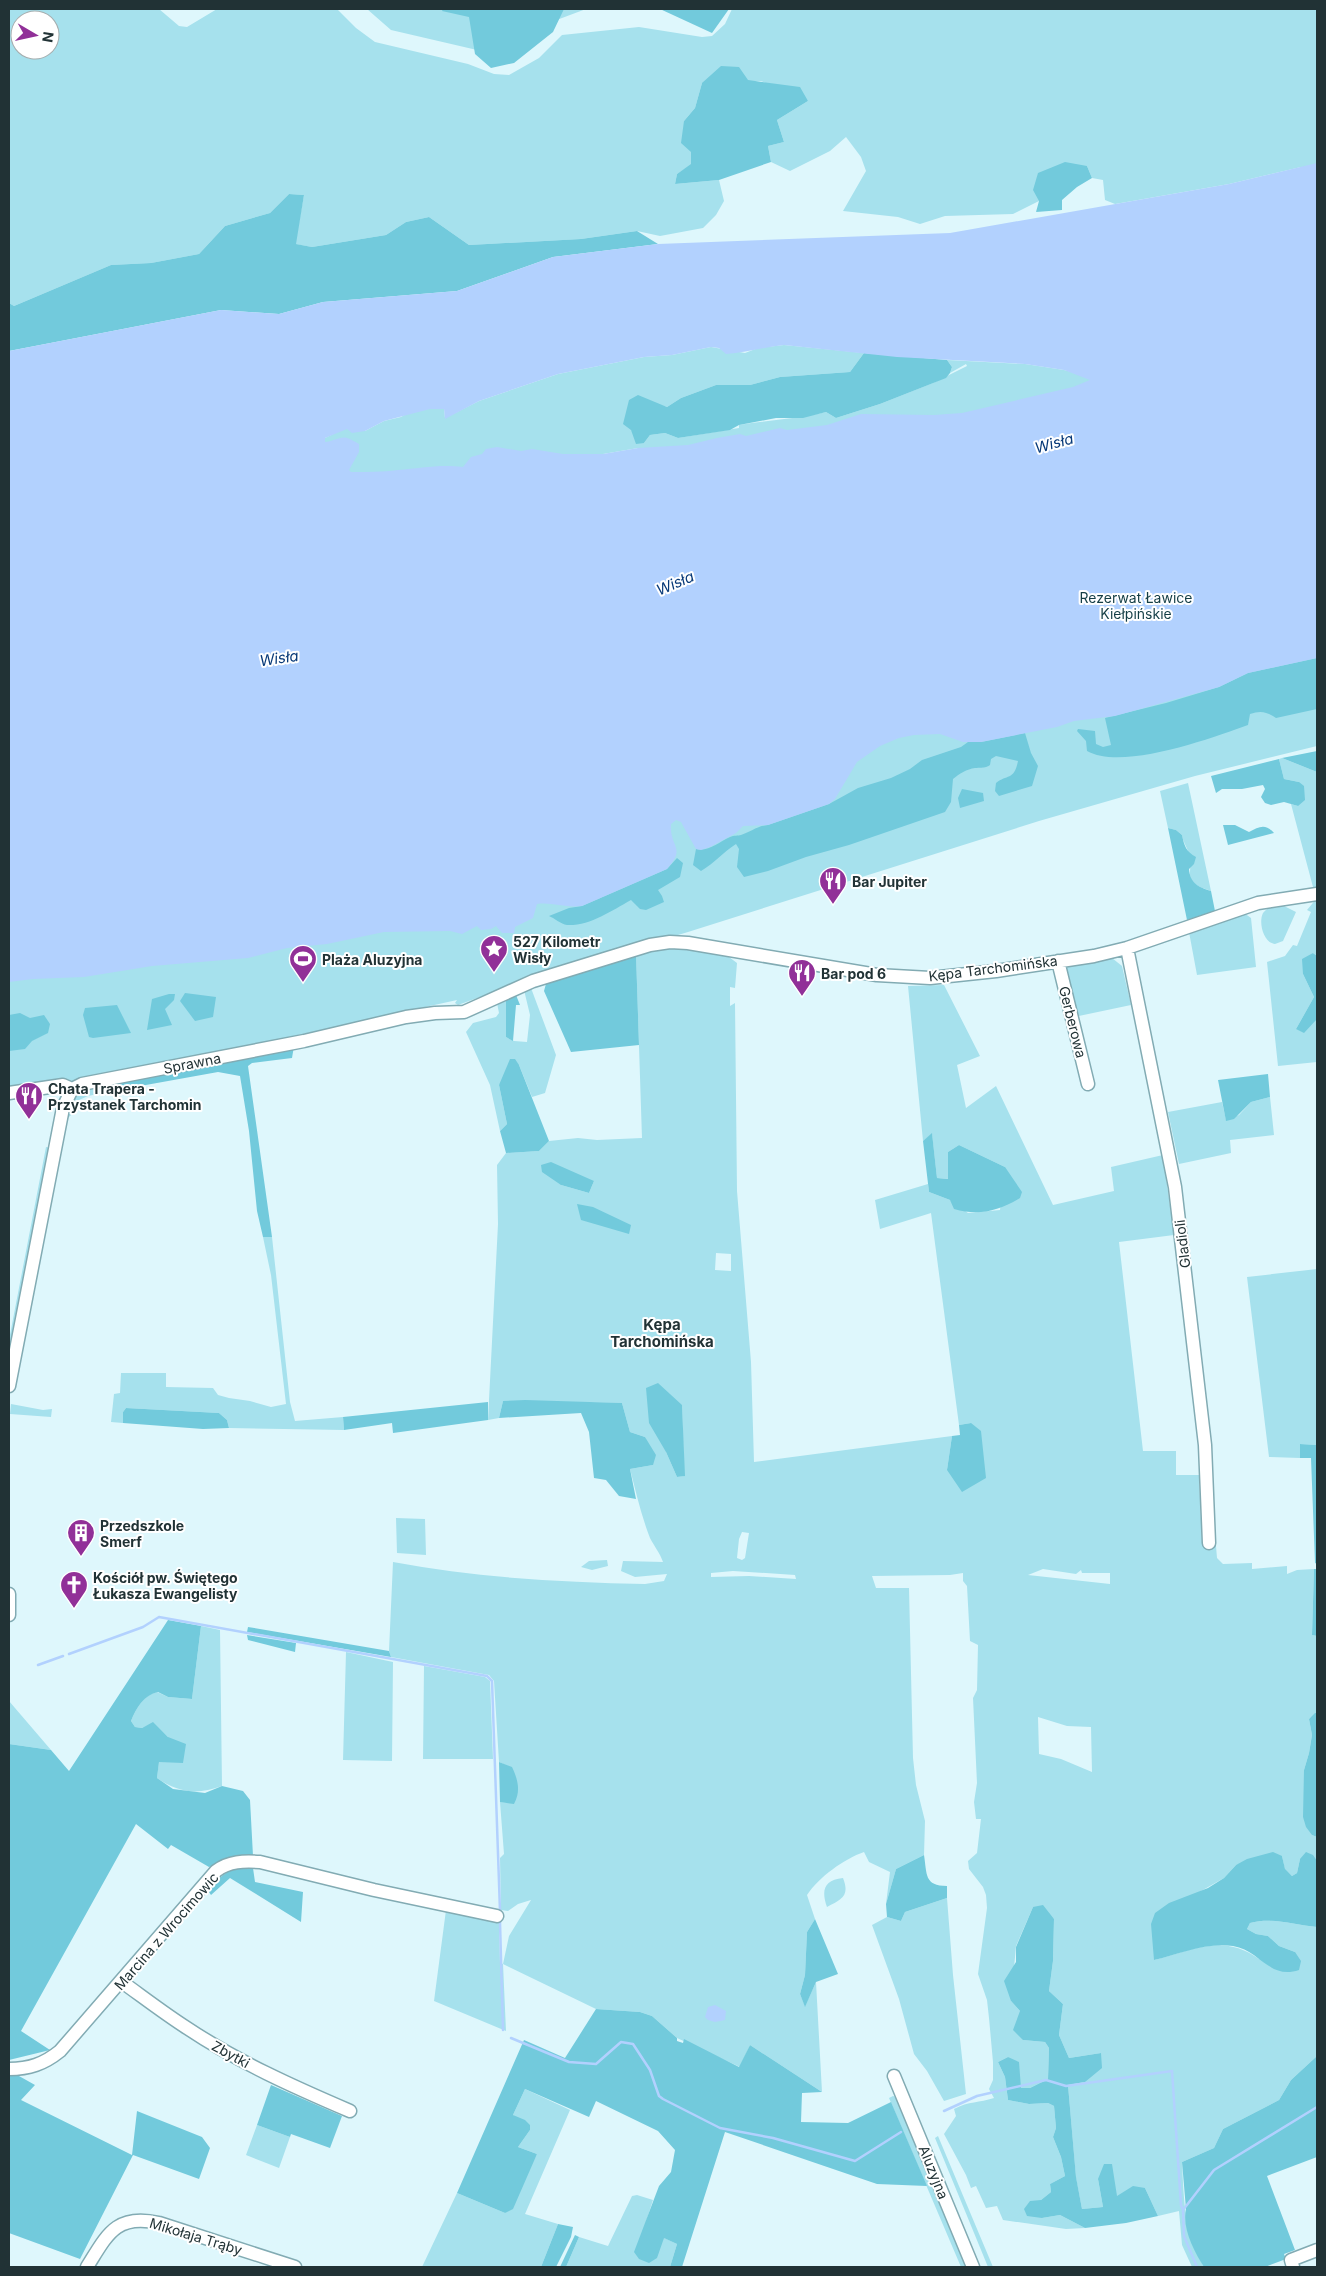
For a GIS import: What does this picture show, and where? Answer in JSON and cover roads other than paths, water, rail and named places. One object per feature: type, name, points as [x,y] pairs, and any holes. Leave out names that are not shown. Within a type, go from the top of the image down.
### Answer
[{"type":"street","name":"Kępa Tarchomińska","points":[[435,1013],[464,1012],[533,981],[650,946],[670,942],[696,944],[878,974],[930,978],[996,971],[1094,956],[1127,948],[1258,903],[1317,894]]},
{"type":"street","name":"Gladioli","points":[[1127,948],[1175,1187],[1205,1445],[1209,1543]]},
{"type":"street","name":"Gerberowa","points":[[1058,960],[1088,1084]]},
{"type":"street","name":"Sprawna","points":[[72,1090],[93,1081],[304,1040],[406,1017],[435,1013]]},
{"type":"street","points":[[9,1093],[63,1085],[72,1090],[63,1108],[9,1386]]},
{"type":"street","points":[[9,1594],[9,1615]]},
{"type":"street","name":"Marcina z Wrocimowic","points":[[9,2069],[24,2069],[49,2060],[64,2048],[216,1872],[225,1866],[238,1862],[260,1862],[374,1890],[497,1916]]},
{"type":"street","name":"Zbytki","points":[[122,1982],[188,2029],[237,2058],[290,2085],[350,2111]]},
{"type":"street","name":"Aluzyjna","points":[[894,2076],[973,2267]]},
{"type":"street","name":"Mikołaja Trąby","points":[[87,2267],[110,2232],[120,2224],[136,2219],[166,2225],[295,2267]]},
{"type":"street","points":[[1292,2264],[1317,2250]]},
{"type":"water","name":"Wisła","points":[[1317,163],[1317,658],[1248,673],[1219,687],[1115,716],[1074,721],[1057,727],[981,742],[963,742],[940,734],[914,735],[899,738],[880,746],[857,762],[835,799],[829,804],[768,825],[743,826],[736,833],[701,850],[696,849],[681,822],[676,820],[671,824],[671,832],[677,851],[673,862],[667,869],[582,906],[537,904],[533,918],[515,927],[514,933],[502,933],[496,926],[491,929],[481,930],[477,926],[462,934],[450,931],[384,932],[327,944],[287,948],[248,958],[152,966],[84,977],[9,982],[9,351],[221,310],[279,314],[323,302],[457,291],[553,257],[658,244],[950,233],[1229,184]],"holes":[[[784,345],[897,357],[1025,364],[1064,370],[1090,380],[1073,387],[962,413],[934,415],[861,414],[827,425],[787,430],[780,428],[746,436],[740,434],[688,445],[638,448],[603,454],[563,454],[532,449],[521,451],[497,447],[486,449],[482,454],[471,457],[463,467],[438,466],[351,472],[349,470],[359,452],[359,444],[344,438],[325,442],[325,438],[347,429],[352,433],[365,431],[384,421],[430,409],[444,409],[445,419],[479,401],[558,374],[644,357],[672,355],[711,347],[719,348],[726,354]]]},
{"type":"water","points":[[715,2005],[726,2011],[725,2020],[715,2022],[705,2017],[708,2007]]},
{"type":"waterway","points":[[69,1654],[143,1627],[159,1617],[487,1676],[492,1681],[500,1911]]},
{"type":"waterway","points":[[38,1665],[63,1656]]},
{"type":"waterway","points":[[500,1922],[503,2030]]},
{"type":"waterway","points":[[511,2038],[569,2062],[596,2064],[621,2042],[633,2044],[650,2070],[659,2096],[663,2099],[720,2128],[773,2138],[855,2161],[901,2132]]},
{"type":"waterway","points":[[944,2111],[977,2096],[1046,2080],[1066,2086],[1172,2071],[1181,2205],[1183,2210]]},
{"type":"waterway","points":[[1197,2267],[1184,2236],[1183,2210],[1214,2170],[1317,2107]]},
{"type":"place","name":"Bar Jupiter","points":[[833,905]]},
{"type":"place","name":"527 Kilometr Wisły","points":[[494,973]]},
{"type":"place","name":"Plaża Aluzyjna","points":[[303,983]]},
{"type":"place","name":"Bar pod 6","points":[[802,997]]},
{"type":"place","name":"Chata Trapera - Przystanek Tarchomin","points":[[29,1120]]},
{"type":"place","name":"Przedszkole Smerf","points":[[81,1557]]},
{"type":"place","name":"Kościół pw. Świętego Łukasza Ewangelisty","points":[[74,1609]]},
{"type":"district","name":"Kępa Tarchomińska","points":[[662,1332]]},
{"type":"park label","name":"Rezerwat Ławice Kiełpińskie","points":[[1136,606]]}]
